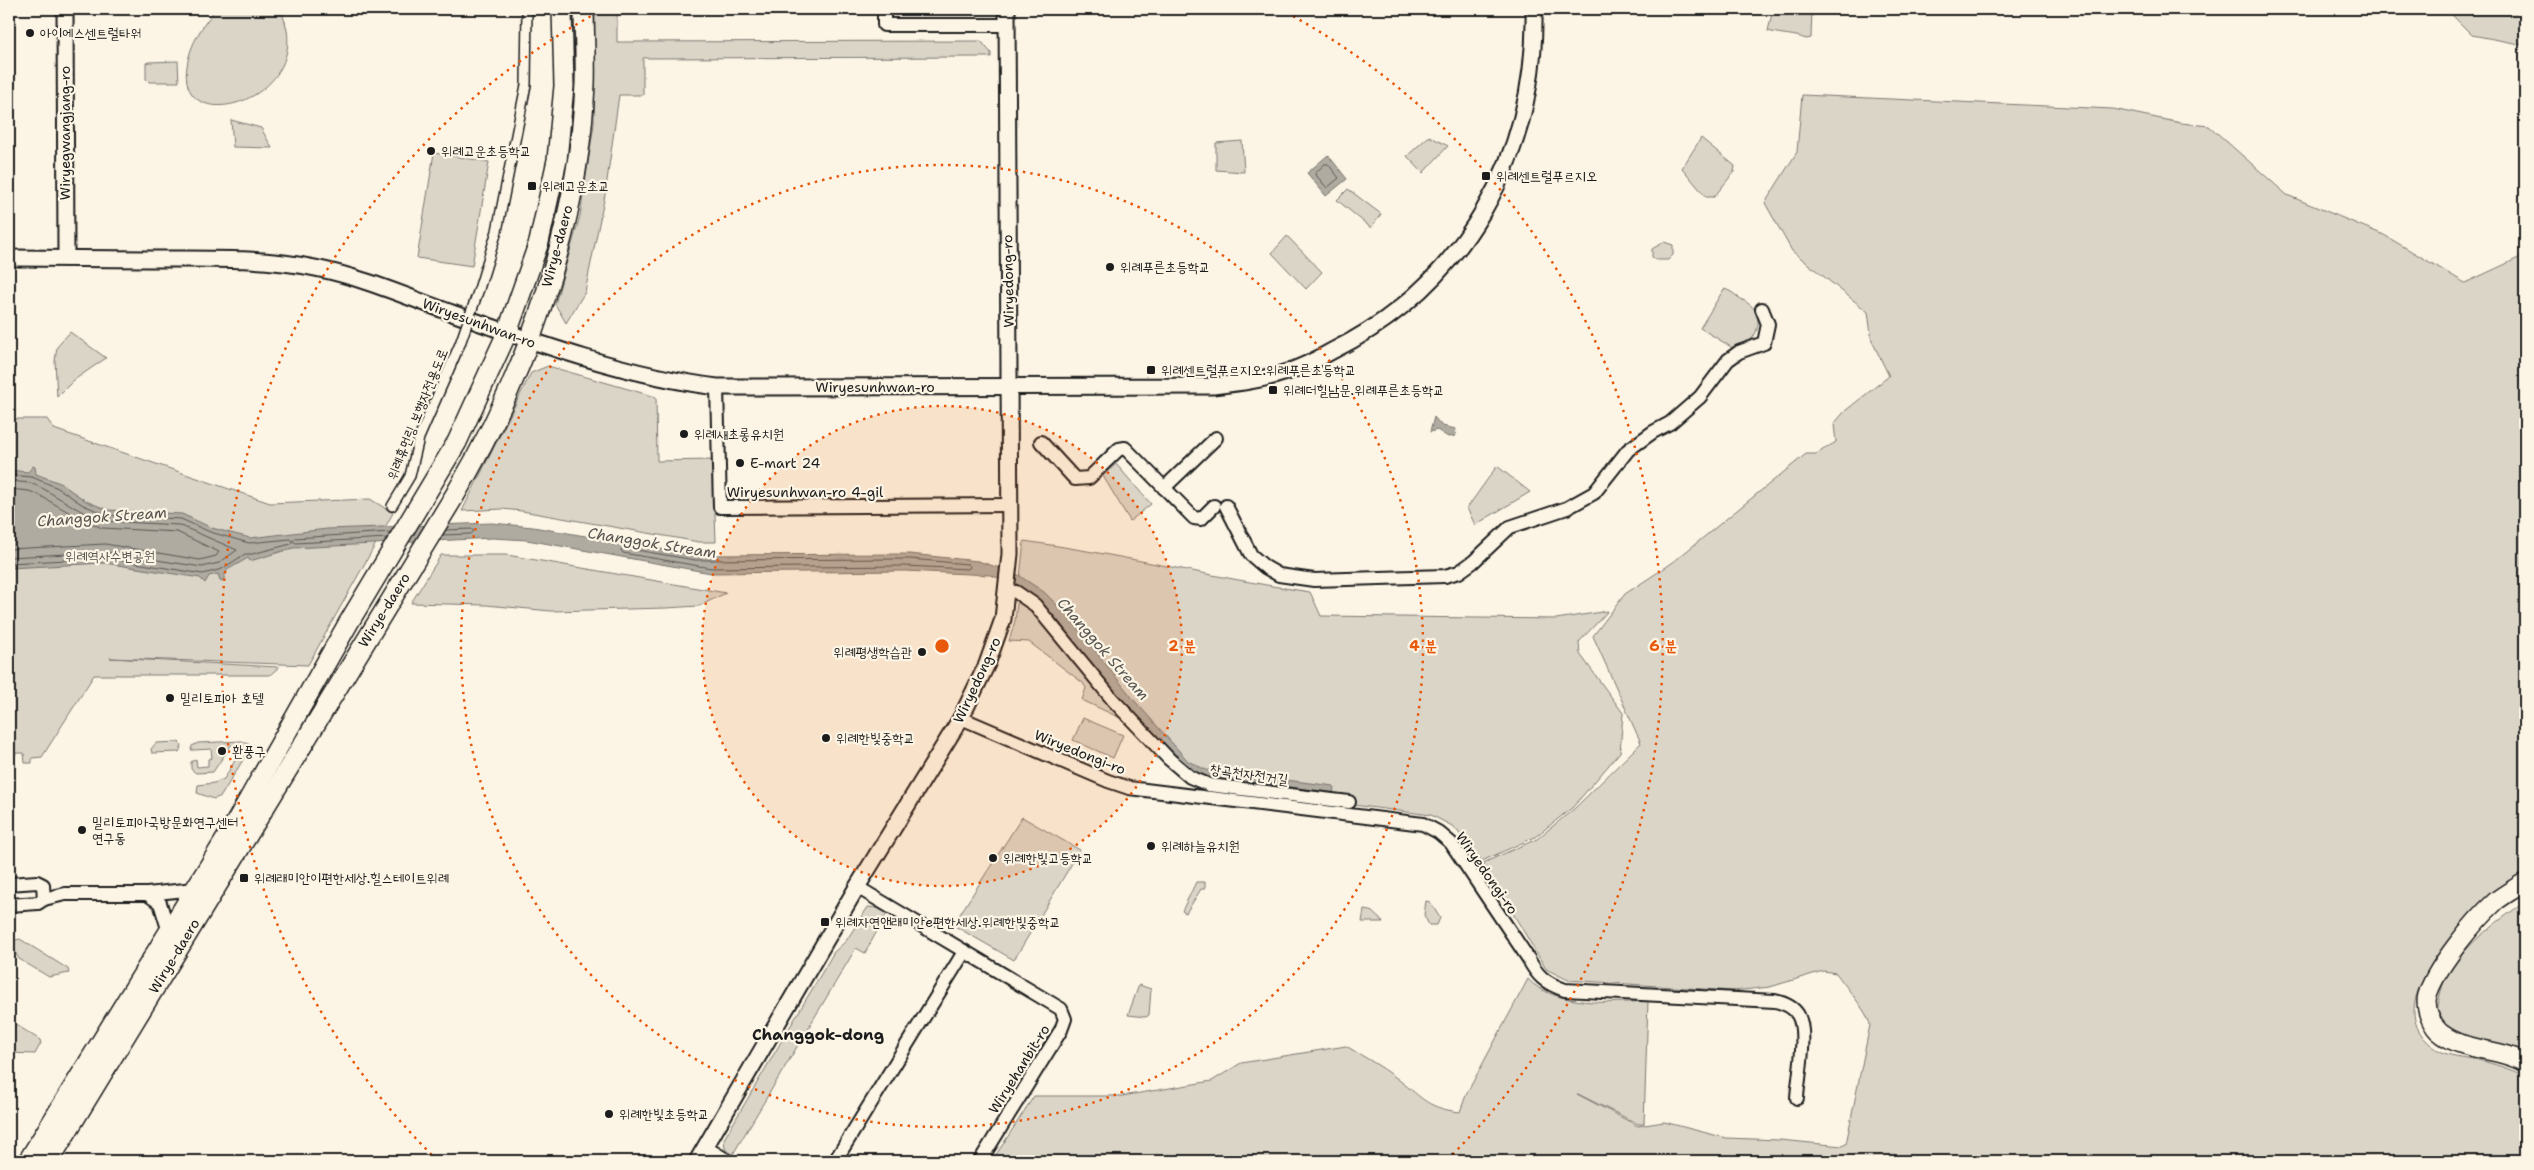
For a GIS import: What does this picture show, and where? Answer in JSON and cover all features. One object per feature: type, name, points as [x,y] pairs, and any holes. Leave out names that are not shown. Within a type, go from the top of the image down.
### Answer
[{"type":"main road","name":"Wirye-daero","points":[[28,1161],[232,829],[349,622],[458,442],[507,333],[539,242],[557,160],[564,86],[562,9]]},
{"type":"main road","name":"Wirye-daero","points":[[49,1161],[378,618],[455,495],[530,341],[562,237],[577,164],[585,86],[584,9]]},
{"type":"main road","points":[[2525,882],[2497,900],[2475,922],[2453,951],[2434,982],[2427,999],[2428,1011],[2433,1024],[2440,1033],[2451,1040],[2525,1064]]},
{"type":"street","name":"Wiryegwangjang-ro","points":[[64,9],[66,258]]},
{"type":"street","name":"위례휴먼링 보행자전용도로","points":[[392,506],[410,476],[419,438],[460,344],[497,231],[526,85],[527,9]]},
{"type":"street","points":[[884,9],[884,25],[1007,25]]},
{"type":"street","name":"Wiryedong-ro","points":[[696,1161],[858,887],[961,718],[987,664],[1003,619],[1007,599],[1010,537],[1007,9]]},
{"type":"street","name":"Wiryesunhwan-ro","points":[[9,258],[274,262],[316,268],[364,281],[530,341],[624,370],[670,381],[717,387],[1213,386],[1251,381],[1288,372],[1350,343],[1414,298],[1455,256],[1492,198],[1511,150],[1527,90],[1534,36],[1534,9]]},
{"type":"street","points":[[1041,442],[1075,479],[1089,478],[1119,449],[1125,448],[1194,518],[1201,519],[1220,506],[1251,555],[1278,575],[1314,580],[1435,578],[1459,572],[1485,552],[1510,527],[1567,508],[1594,493],[1628,450],[1653,432],[1670,423],[1700,397],[1728,360],[1739,352],[1764,344],[1768,324],[1762,309]]},
{"type":"street","name":"Wiryesunhwan-ro 4-gil","points":[[717,387],[720,507],[1010,505]]},
{"type":"street","points":[[1164,488],[1216,438]]},
{"type":"street","name":"창곡천자전거길","points":[[1016,592],[1035,605],[1113,700],[1169,759],[1190,777],[1209,785],[1349,802]]},
{"type":"street","name":"Wiryedongi-ro","points":[[961,718],[1108,782],[1129,788],[1423,824],[1438,832],[1450,842],[1528,958],[1536,974],[1548,984],[1565,990],[1775,1001],[1787,1004],[1798,1015],[1802,1031],[1797,1098]]},
{"type":"street","points":[[9,884],[37,882],[64,894]]},
{"type":"street","points":[[43,885],[44,899]]},
{"type":"street","name":"Wiryehanbit-ro","points":[[858,887],[1061,1009],[1065,1019],[1062,1030],[980,1161]]},
{"type":"street","points":[[9,905],[38,903],[44,899],[64,894],[147,894],[196,889]]},
{"type":"street","points":[[147,894],[160,903],[169,932]]},
{"type":"street","points":[[835,1161],[964,952]]},
{"type":"street","points":[[705,1147],[728,1161]]},
{"type":"green space","points":[[216,9],[280,9],[288,40],[282,66],[266,86],[245,100],[222,105],[203,102],[189,90],[187,66],[197,36]]},
{"type":"green space","points":[[595,9],[617,9],[617,42],[981,41],[991,53],[991,57],[643,58],[643,95],[619,95],[605,195],[585,292],[566,323],[555,304],[580,216],[594,124]]},
{"type":"green space","points":[[1773,9],[1812,9],[1811,38],[1806,39],[1768,31]]},
{"type":"green space","points":[[2446,9],[2525,9],[2525,45],[2472,35]]},
{"type":"green space","points":[[178,61],[179,82],[149,82],[146,79],[146,63]]},
{"type":"green space","points":[[1802,95],[2113,109],[2181,123],[2209,126],[2287,195],[2384,235],[2465,283],[2525,255],[2525,875],[2462,930],[2440,954],[2423,979],[2414,1004],[2417,1027],[2435,1048],[2451,1055],[2503,1067],[2525,1077],[2525,1161],[992,1161],[1034,1096],[1122,1096],[1212,1081],[1241,1063],[1346,1046],[1386,1071],[1426,1102],[1440,1108],[1460,1112],[1466,1095],[1528,979],[1539,988],[1553,995],[1568,999],[1601,1002],[1648,1001],[1644,1124],[1638,1124],[1577,1094],[1638,1126],[1664,1122],[1726,1138],[1780,1140],[1842,1146],[1846,1144],[1870,1025],[1861,1006],[1836,973],[1823,971],[1770,987],[1733,991],[1568,980],[1546,969],[1483,863],[1537,839],[1575,808],[1641,743],[1593,636],[1625,594],[1672,563],[1806,454],[1816,454],[1836,442],[1834,424],[1845,411],[1889,376],[1872,341],[1868,312],[1792,251],[1765,203],[1797,152]]},
{"type":"green space","points":[[231,120],[261,128],[272,148],[233,147]]},
{"type":"green space","points":[[1429,136],[1448,146],[1423,173],[1407,156]]},
{"type":"green space","points":[[1701,138],[1735,166],[1734,172],[1714,197],[1706,197],[1682,168]]},
{"type":"green space","points":[[1242,141],[1244,172],[1216,170],[1216,143]]},
{"type":"green space","points":[[434,153],[489,162],[472,266],[417,258]]},
{"type":"green space","points":[[1348,189],[1381,214],[1371,228],[1337,200]]},
{"type":"green space","points":[[1287,236],[1322,272],[1306,289],[1272,253]]},
{"type":"green space","points":[[1664,242],[1673,245],[1673,255],[1668,260],[1657,260],[1652,257],[1652,249]]},
{"type":"green space","points":[[1724,289],[1751,305],[1758,318],[1757,330],[1754,336],[1736,350],[1700,328]]},
{"type":"green space","points":[[70,332],[106,358],[74,380],[57,397],[55,361],[57,347]]},
{"type":"green space","points":[[548,366],[656,397],[657,461],[713,460],[716,542],[699,542],[522,511],[502,509],[462,511],[531,373]]},
{"type":"green space","name":"위례역사수변공원","points":[[9,419],[47,419],[54,429],[270,503],[370,499],[393,513],[308,665],[110,658],[279,667],[270,675],[94,675],[42,757],[32,758],[32,763],[25,763],[24,753],[9,753],[9,657],[14,657],[9,656]]},
{"type":"green space","points":[[1116,464],[1151,504],[1130,521],[1103,476]]},
{"type":"green space","points":[[1497,466],[1530,492],[1475,525],[1467,508]]},
{"type":"green space","points":[[1024,541],[1096,552],[1310,592],[1321,616],[1556,619],[1608,611],[1579,642],[1580,654],[1623,713],[1620,752],[1573,807],[1535,837],[1482,861],[1454,827],[1431,815],[1204,786],[1135,725],[1082,700],[1086,688],[1083,683],[1029,642],[1009,641],[1015,621]]},
{"type":"green space","points":[[441,555],[507,555],[726,593],[699,606],[666,608],[551,611],[486,605],[411,603]]},
{"type":"green space","points":[[1083,718],[1123,735],[1113,758],[1073,740]]},
{"type":"green space","points":[[242,741],[250,745],[249,750],[221,796],[214,799],[197,793],[198,785],[214,783],[224,779],[243,747],[231,745],[213,772],[196,773],[191,769],[191,762],[196,759],[197,767],[208,766],[208,759],[212,758],[211,749],[191,750],[192,746],[198,743]]},
{"type":"green space","points":[[179,742],[182,745],[179,752],[152,753],[151,749],[156,743]]},
{"type":"green space","points":[[1022,817],[1080,850],[1014,960],[953,925]]},
{"type":"green space","points":[[1196,882],[1205,882],[1205,889],[1201,889],[1186,913],[1182,911]]},
{"type":"green space","points":[[1426,901],[1430,902],[1440,918],[1437,925],[1429,925],[1424,915]]},
{"type":"green space","points":[[2525,902],[2525,1057],[2451,1034],[2436,1020],[2442,987],[2459,958],[2479,937]]},
{"type":"green space","points":[[868,907],[877,908],[887,913],[865,953],[856,948],[733,1154],[725,1149],[724,1139],[834,952],[846,941]]},
{"type":"green space","points":[[1364,910],[1371,911],[1383,922],[1362,922]]},
{"type":"green space","points":[[20,939],[68,969],[69,973],[49,977],[19,959],[12,947],[15,940]]},
{"type":"green space","points":[[1139,985],[1151,989],[1149,1015],[1146,1017],[1128,1015]]},
{"type":"green space","points":[[9,1020],[40,1040],[41,1043],[35,1054],[9,1053]]},
{"type":"water","points":[[1328,155],[1347,179],[1326,196],[1307,173]]},
{"type":"water","points":[[1434,417],[1442,426],[1456,429],[1455,436],[1448,437],[1437,430],[1430,432]]},
{"type":"water","name":"Changgok Stream","points":[[33,466],[35,467],[36,474],[60,483],[86,501],[108,510],[182,514],[212,528],[250,538],[327,529],[492,523],[533,527],[695,555],[910,554],[978,561],[1015,573],[1044,592],[1067,615],[1134,700],[1188,761],[1206,770],[1334,786],[1333,795],[1208,778],[1190,771],[1116,698],[1058,620],[1018,585],[990,575],[905,571],[711,573],[527,540],[493,538],[293,548],[250,561],[248,558],[227,570],[223,581],[220,580],[218,574],[209,576],[205,583],[200,578],[105,563],[9,568],[9,470],[28,472]]},
{"type":"place","name":"아이에스센트럴타워","points":[[30,33]]},
{"type":"place","name":"위례고운초등학교","points":[[431,151]]},
{"type":"place","name":"위례센트럴푸르지오","points":[[1486,176]]},
{"type":"place","name":"위례고운초교","points":[[532,186]]},
{"type":"place","name":"위례푸른초등학교","points":[[1110,267]]},
{"type":"place","name":"위례센트럴푸르지오.위례푸른초등학교","points":[[1151,370]]},
{"type":"place","name":"위례더힐남문.위례푸른초등학교","points":[[1273,390]]},
{"type":"place","name":"위례새초롱유치원","points":[[684,434]]},
{"type":"place","name":"E-mart 24","points":[[740,463]]},
{"type":"place","name":"위례평생학습관","points":[[922,652]]},
{"type":"place","name":"밀리토피아 호텔","points":[[170,698]]},
{"type":"place","name":"위례한빛중학교","points":[[826,738]]},
{"type":"place","name":"환풍구","points":[[222,751]]},
{"type":"place","name":"밀리토피아국방문화연구센터 연구동","points":[[82,830]]},
{"type":"place","name":"위례하늘유치원","points":[[1151,846]]},
{"type":"place","name":"위례한빛고등학교","points":[[993,858]]},
{"type":"place","name":"위례래미안이편한세상.힐스테이트위례","points":[[244,878]]},
{"type":"place","name":"위례자연앤래미안e편한세상.위례한빛중학교","points":[[825,922]]},
{"type":"place","name":"위례한빛초등학교","points":[[609,1114]]},
{"type":"district","name":"Changgok-dong","points":[[818,1034]]}]
